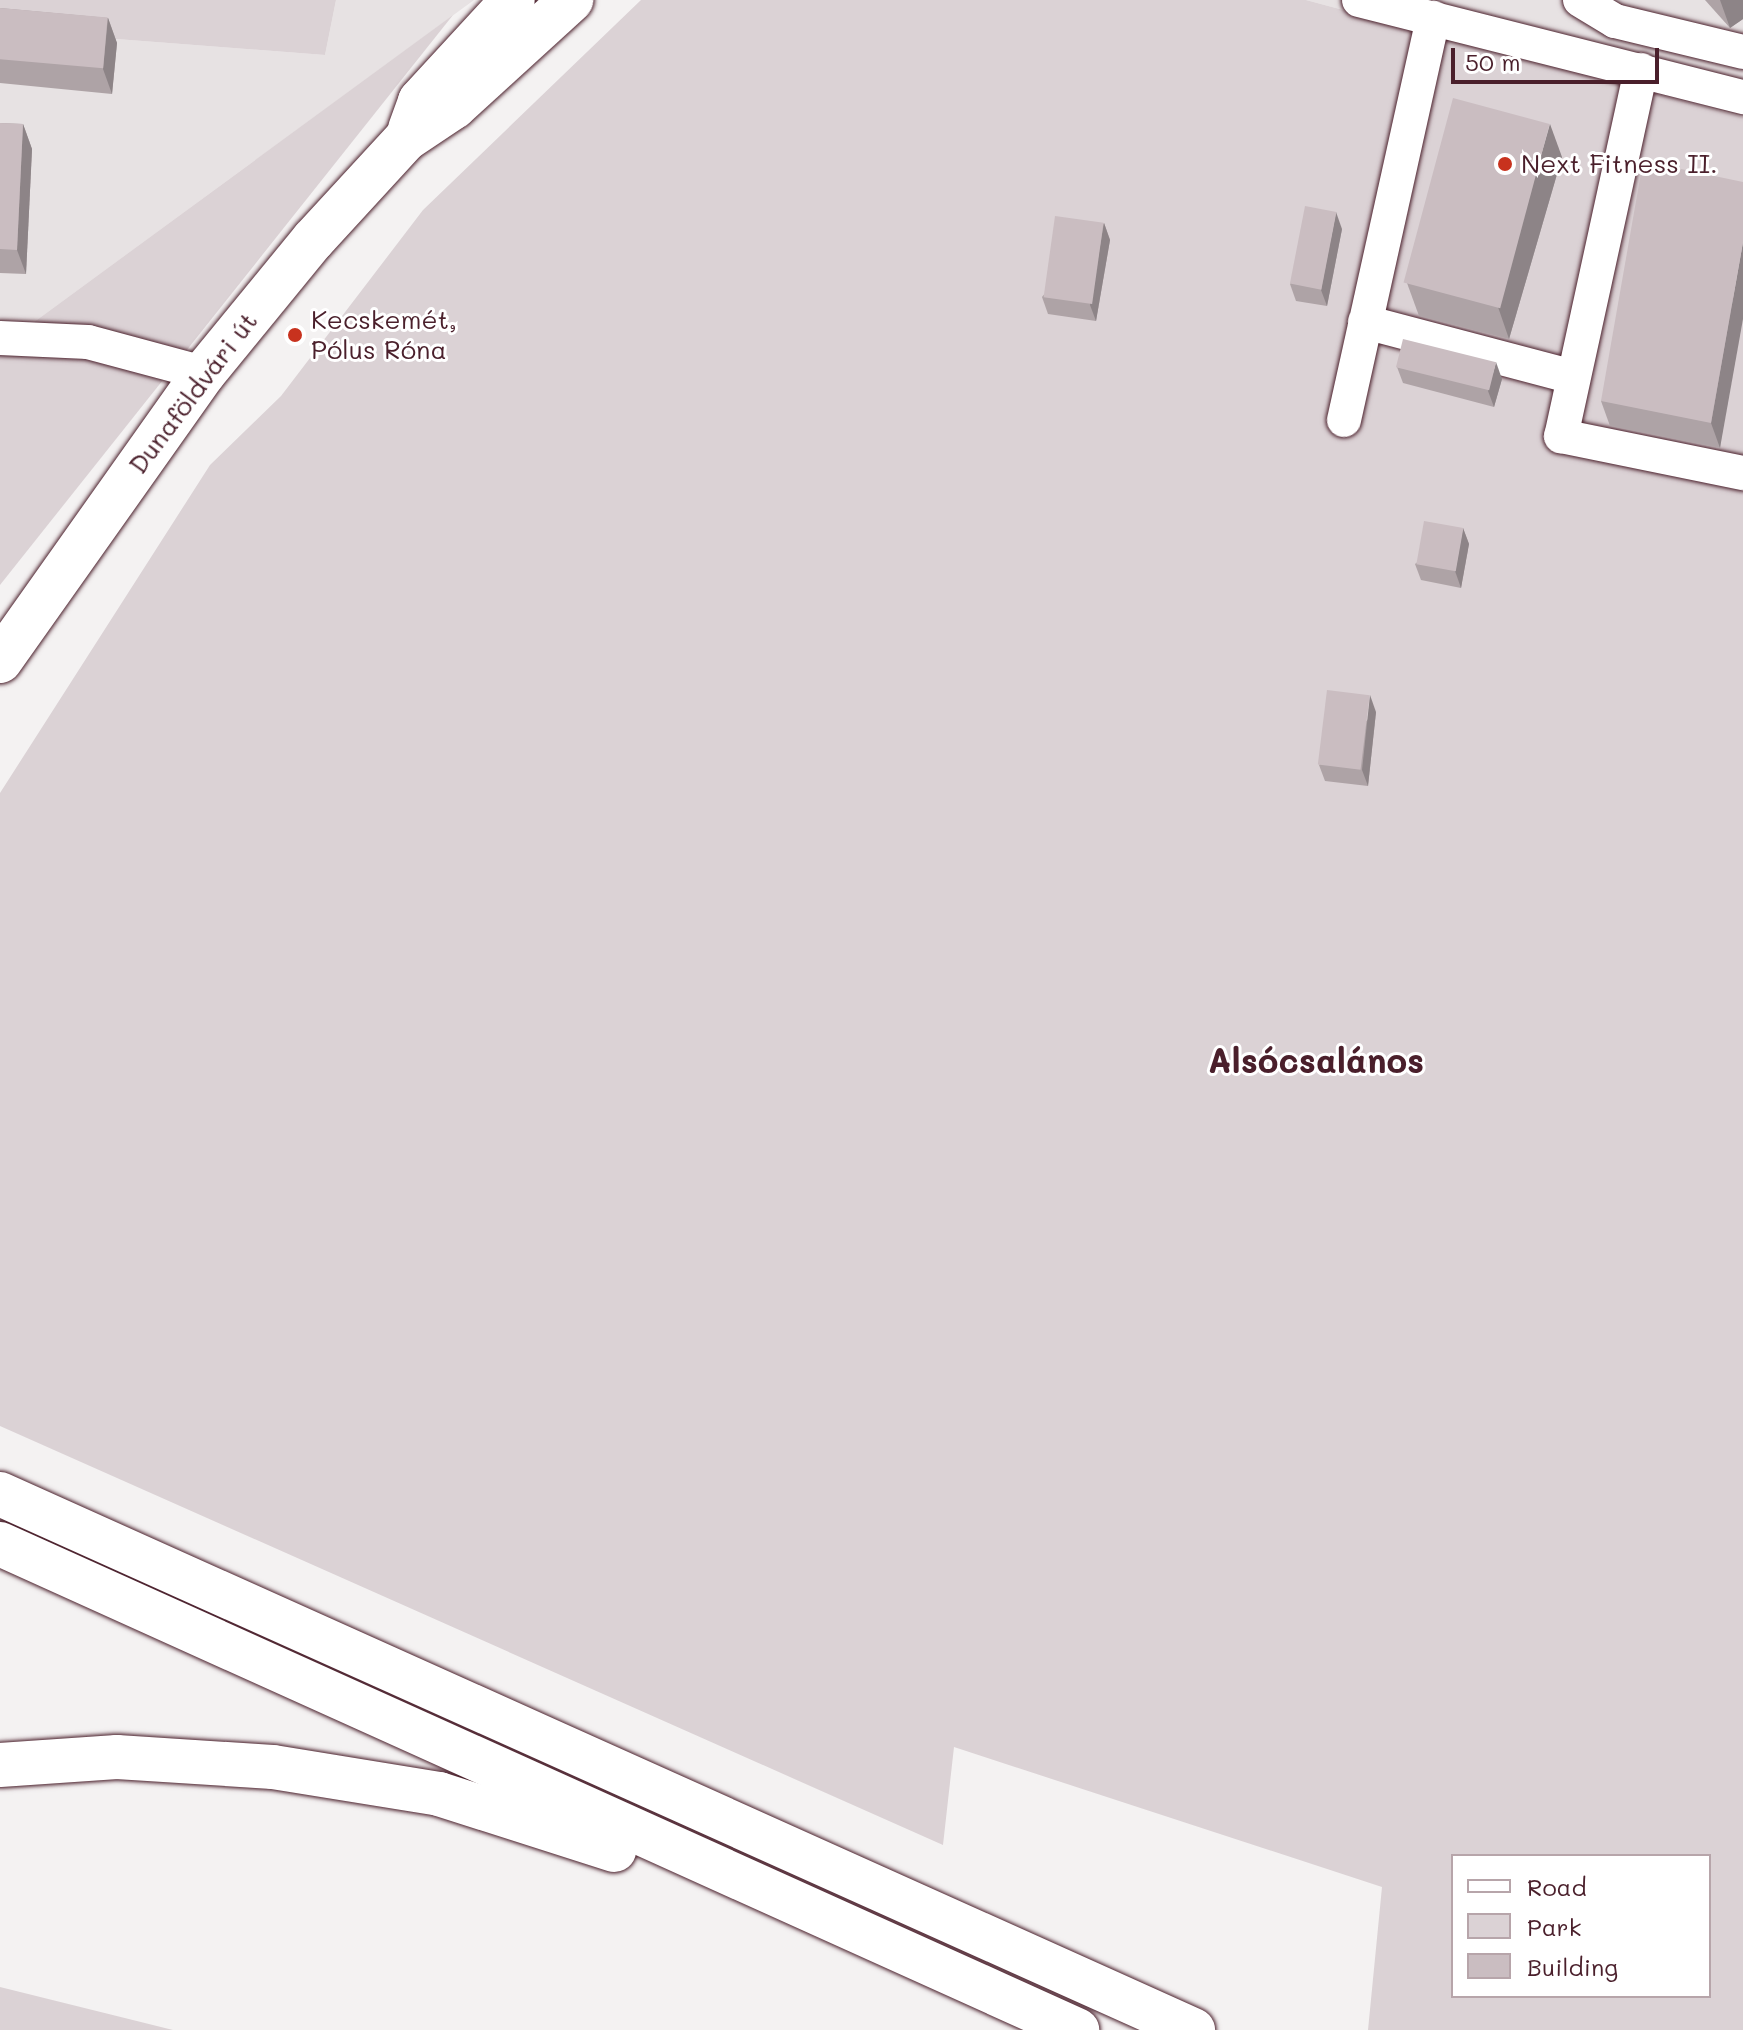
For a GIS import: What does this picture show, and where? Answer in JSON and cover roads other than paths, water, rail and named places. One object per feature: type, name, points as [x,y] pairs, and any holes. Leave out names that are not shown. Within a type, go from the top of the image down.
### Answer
[{"type":"main road","name":"Dunaföldvári út","points":[[406,139],[420,101],[513,0]]},
{"type":"main road","name":"Dunaföldvári út","points":[[0,661],[204,373],[406,139],[454,107],[571,0]]},
{"type":"main road","points":[[0,1494],[1193,2030]]},
{"type":"main road","points":[[0,1544],[1077,2030]]},
{"type":"main road","points":[[0,1765],[203,1759],[439,1794],[590,1840],[815,1935],[893,1948]]},
{"type":"street","points":[[1362,0],[1743,97]]},
{"type":"street","points":[[1580,0],[1615,21],[1743,52]]},
{"type":"street","points":[[1344,420],[1433,18]]},
{"type":"street","points":[[1641,70],[1561,436],[1743,473]]},
{"type":"street","points":[[1365,322],[1573,377]]},
{"type":"street","points":[[0,338],[88,342],[204,373]]},
{"type":"place","name":"Next Fitness II.","points":[[1505,164]]},
{"type":"place","name":"Kecskemét, Pólus Róna","points":[[295,335]]},
{"type":"district","name":"Alsócsalános","points":[[1316,1060]]}]
